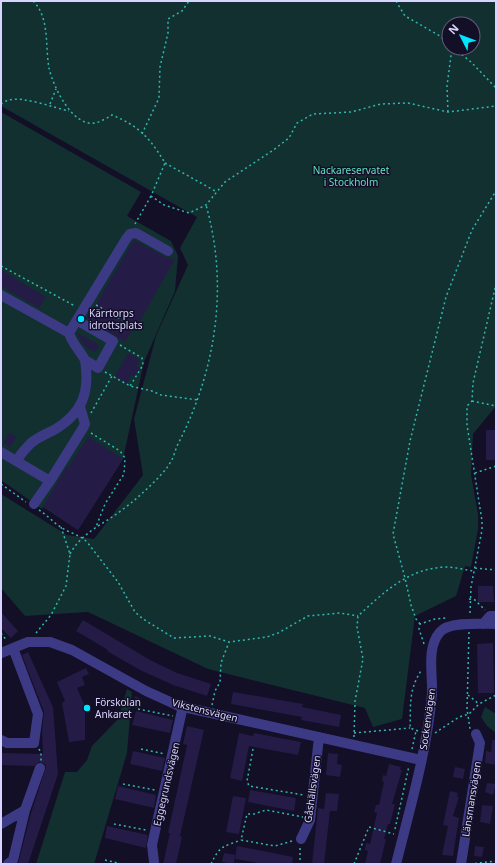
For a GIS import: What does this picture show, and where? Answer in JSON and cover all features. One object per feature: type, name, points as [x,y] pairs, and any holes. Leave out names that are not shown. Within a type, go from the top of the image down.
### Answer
[{"type":"street","points":[[69,333],[78,321],[130,234],[136,233],[168,251]]},
{"type":"street","points":[[1,295],[69,333],[71,342],[80,350],[85,360],[87,382],[80,407],[72,417],[60,426],[30,443],[16,461]]},
{"type":"street","points":[[78,321],[114,342],[98,368],[85,360]]},
{"type":"street","points":[[33,505],[50,481],[84,426],[80,407]]},
{"type":"street","points":[[1,452],[50,481]]},
{"type":"street","points":[[483,624],[491,614]]},
{"type":"street","name":"Sockenvägen","points":[[396,864],[414,760],[432,694],[432,645],[441,631],[453,625],[496,624]]},
{"type":"street","name":"Vikstensvägen","points":[[1,653],[28,642],[50,642],[72,650],[146,691],[183,706],[352,744],[414,760]]},
{"type":"street","points":[[1,740],[7,743],[34,743],[38,714],[13,648]]},
{"type":"street","name":"Eggegrundsvägen","points":[[154,862],[152,845],[183,706]]},
{"type":"street","name":"Länsmansvägen","points":[[461,864],[480,743],[476,734]]},
{"type":"street","name":"Gåshällsvägen","points":[[301,839],[310,818],[319,737]]},
{"type":"street","points":[[8,864],[12,860],[25,810],[40,768]]},
{"type":"street","points":[[1,824],[25,810]]},
{"type":"path","points":[[33,1],[38,5],[42,17],[49,69],[56,89],[69,111],[80,120],[94,123],[112,116],[128,122],[153,143],[165,163],[217,192]]},
{"type":"path","points":[[142,134],[159,98],[160,67],[168,33],[168,19],[182,11],[189,1]]},
{"type":"path","points":[[396,1],[405,16],[441,37]]},
{"type":"path","points":[[448,112],[447,86],[452,56]]},
{"type":"path","points":[[463,56],[496,88]]},
{"type":"path","points":[[50,105],[56,89]]},
{"type":"path","points":[[1,104],[10,100],[50,105],[69,111]]},
{"type":"path","points":[[151,196],[164,205],[189,213],[206,205],[225,182],[288,138],[297,123],[314,114],[351,112],[381,104],[408,103],[448,112],[496,106]]},
{"type":"path","points":[[130,234],[151,196],[165,163]]},
{"type":"path","points":[[420,624],[416,619],[411,605],[406,578],[392,534],[410,441],[446,297],[472,230],[496,191]]},
{"type":"path","points":[[70,554],[82,537],[143,493],[170,464],[198,400],[214,340],[217,320],[217,263],[213,229],[206,205]]},
{"type":"path","points":[[1,266],[84,311]]},
{"type":"path","points":[[470,613],[469,598],[482,530],[467,425],[467,406],[472,401],[473,383],[496,284]]},
{"type":"path","points":[[90,301],[133,326]]},
{"type":"path","points":[[114,342],[142,358],[143,365],[130,386]]},
{"type":"path","points":[[95,529],[106,504],[124,474],[125,458],[120,451],[84,426],[112,376],[130,386],[152,391],[161,395],[198,400]]},
{"type":"path","points":[[472,401],[496,406]]},
{"type":"path","points":[[475,473],[496,466]]},
{"type":"path","points":[[1,484],[33,505],[61,527],[82,537],[118,582],[135,612],[143,619],[174,638],[210,636],[229,642],[267,637],[278,633],[308,616],[340,613],[358,616]]},
{"type":"path","points":[[28,642],[51,615],[66,586],[70,554],[61,527]]},
{"type":"path","points":[[352,744],[354,733],[355,701],[364,659],[357,627],[358,616],[387,590],[406,578],[430,569],[447,567],[474,571]]},
{"type":"path","points":[[475,568],[496,570]]},
{"type":"path","points":[[469,598],[475,600],[491,614]]},
{"type":"path","points":[[469,632],[467,708],[469,714],[469,728],[476,734]]},
{"type":"path","points":[[1,633],[5,638]]},
{"type":"path","points":[[210,712],[215,691],[220,682],[221,663],[229,642]]},
{"type":"path","points":[[468,695],[479,704]]},
{"type":"path","points":[[435,733],[459,717],[469,714],[479,704],[496,695]]},
{"type":"path","points":[[138,709],[181,718]]},
{"type":"path","points":[[354,733],[410,728]]},
{"type":"path","points":[[354,864],[369,827],[394,834],[414,760],[416,731]]},
{"type":"path","points":[[34,743],[41,753],[40,768]]},
{"type":"path","points":[[141,749],[172,755]]},
{"type":"path","points":[[253,749],[247,781],[249,786],[312,796]]},
{"type":"path","points":[[123,784],[164,792]]},
{"type":"path","points":[[241,840],[247,814],[254,814],[266,810],[310,818]]},
{"type":"path","points":[[114,824],[155,832]]},
{"type":"path","points":[[211,864],[217,852],[223,847],[241,840],[275,846],[301,839],[299,855],[300,864]]},
{"type":"path","points":[[105,860],[122,864]]},
{"type":"path","points":[[470,864],[496,861]]},
{"type":"green space","name":"Nackareservatet i Stockholm","points":[[1,1],[496,1],[496,406],[473,434],[471,475],[478,514],[478,529],[471,567],[465,566],[456,596],[415,616],[402,719],[373,727],[365,708],[208,669],[88,612],[25,616],[1,588],[1,494],[67,535],[94,539],[143,475],[134,419],[156,336],[188,265],[180,248],[197,217],[1,106]]},
{"type":"green space","name":"Kärrtorps idrottsplats","points":[[1,112],[141,192],[127,216],[171,241],[178,256],[175,291],[144,362],[123,459],[78,530],[43,507],[42,509],[1,480]]},
{"type":"green space","points":[[127,689],[132,692],[127,753],[94,864],[36,864],[65,772],[77,772],[87,760],[92,746],[118,719]]},
{"type":"green space","points":[[485,707],[496,714],[496,733],[487,726],[481,717]]},
{"type":"building","points":[[134,240],[165,257],[175,259],[137,326],[135,325],[125,342],[86,318],[93,307],[94,308]]},
{"type":"building","points":[[1,270],[46,297],[39,308],[1,286]]},
{"type":"building","points":[[77,333],[99,345],[95,352],[83,345]]},
{"type":"building","points":[[128,353],[140,360],[136,366],[140,368],[134,377],[131,375],[127,383],[115,376]]},
{"type":"building","points":[[486,430],[496,430],[496,460],[486,460]]},
{"type":"building","points":[[9,433],[16,437],[10,447],[3,443]]},
{"type":"building","points":[[88,437],[123,459],[78,530],[43,507],[67,466],[68,468]]},
{"type":"building","points":[[478,586],[493,586],[494,602],[478,602]]},
{"type":"building","points":[[1,612],[18,631],[11,638],[1,628]]},
{"type":"building","points":[[83,620],[150,660],[177,673],[211,684],[207,696],[173,685],[140,670],[107,651],[108,650],[76,631]]},
{"type":"building","points":[[493,643],[494,693],[478,693],[477,644]]},
{"type":"building","points":[[28,652],[53,707],[58,774],[28,864],[18,864],[31,813],[46,767],[45,764],[39,762],[34,766],[1,765],[1,753],[43,754],[42,731],[44,712],[22,655]]},
{"type":"building","points":[[86,668],[89,674],[82,677],[85,685],[77,688],[85,706],[85,740],[69,742],[62,703],[65,701],[57,682]]},
{"type":"building","points":[[233,692],[303,704],[302,707],[341,715],[339,727],[301,720],[302,717],[231,704]]},
{"type":"building","points":[[135,696],[140,698],[138,708],[132,707]]},
{"type":"building","points":[[136,711],[173,720],[170,733],[132,725]]},
{"type":"building","points":[[187,726],[204,730],[180,836],[182,837],[176,864],[163,864],[170,833],[168,833],[187,745],[183,744]]},
{"type":"building","points":[[239,733],[253,736],[254,733],[301,742],[298,755],[249,746],[242,781],[230,778]]},
{"type":"building","points":[[492,740],[496,740],[496,765],[485,763],[486,751],[491,752]]},
{"type":"building","points":[[133,751],[165,758],[162,771],[130,764]]},
{"type":"building","points":[[328,753],[338,754],[337,764],[342,765],[340,777],[326,775]]},
{"type":"building","points":[[389,764],[401,767],[400,770],[402,770],[392,804],[395,804],[390,824],[388,824],[384,839],[386,839],[380,864],[365,864],[368,851],[365,850],[366,843],[370,844],[377,813],[374,812],[376,805],[379,805],[384,782],[382,781],[383,775],[386,776]]},
{"type":"building","points":[[455,767],[465,769],[463,779],[453,777]]},
{"type":"building","points":[[487,783],[496,784],[493,795],[485,792]]},
{"type":"building","points":[[118,786],[156,795],[154,808],[115,799]]},
{"type":"building","points":[[250,790],[296,798],[294,811],[248,802]]},
{"type":"building","points":[[450,791],[458,793],[457,797],[459,797],[453,816],[459,818],[453,856],[442,855],[448,826],[443,825]]},
{"type":"building","points":[[326,793],[339,794],[337,811],[330,811],[324,864],[312,864],[318,808],[324,809]]},
{"type":"building","points":[[233,796],[246,798],[239,834],[226,832]]},
{"type":"building","points":[[482,805],[493,806],[490,824],[480,822]]},
{"type":"building","points":[[107,826],[148,835],[146,848],[105,838]]},
{"type":"building","points":[[237,846],[293,857],[292,864],[264,864],[235,859]]},
{"type":"building","points":[[475,846],[484,847],[482,857],[474,856]]},
{"type":"building","points":[[224,853],[235,855],[234,864],[222,862]]},
{"type":"place","name":"Kärrtorps idrottsplats","points":[[81,319]]},
{"type":"place","name":"Förskolan Ankaret","points":[[87,708]]}]
